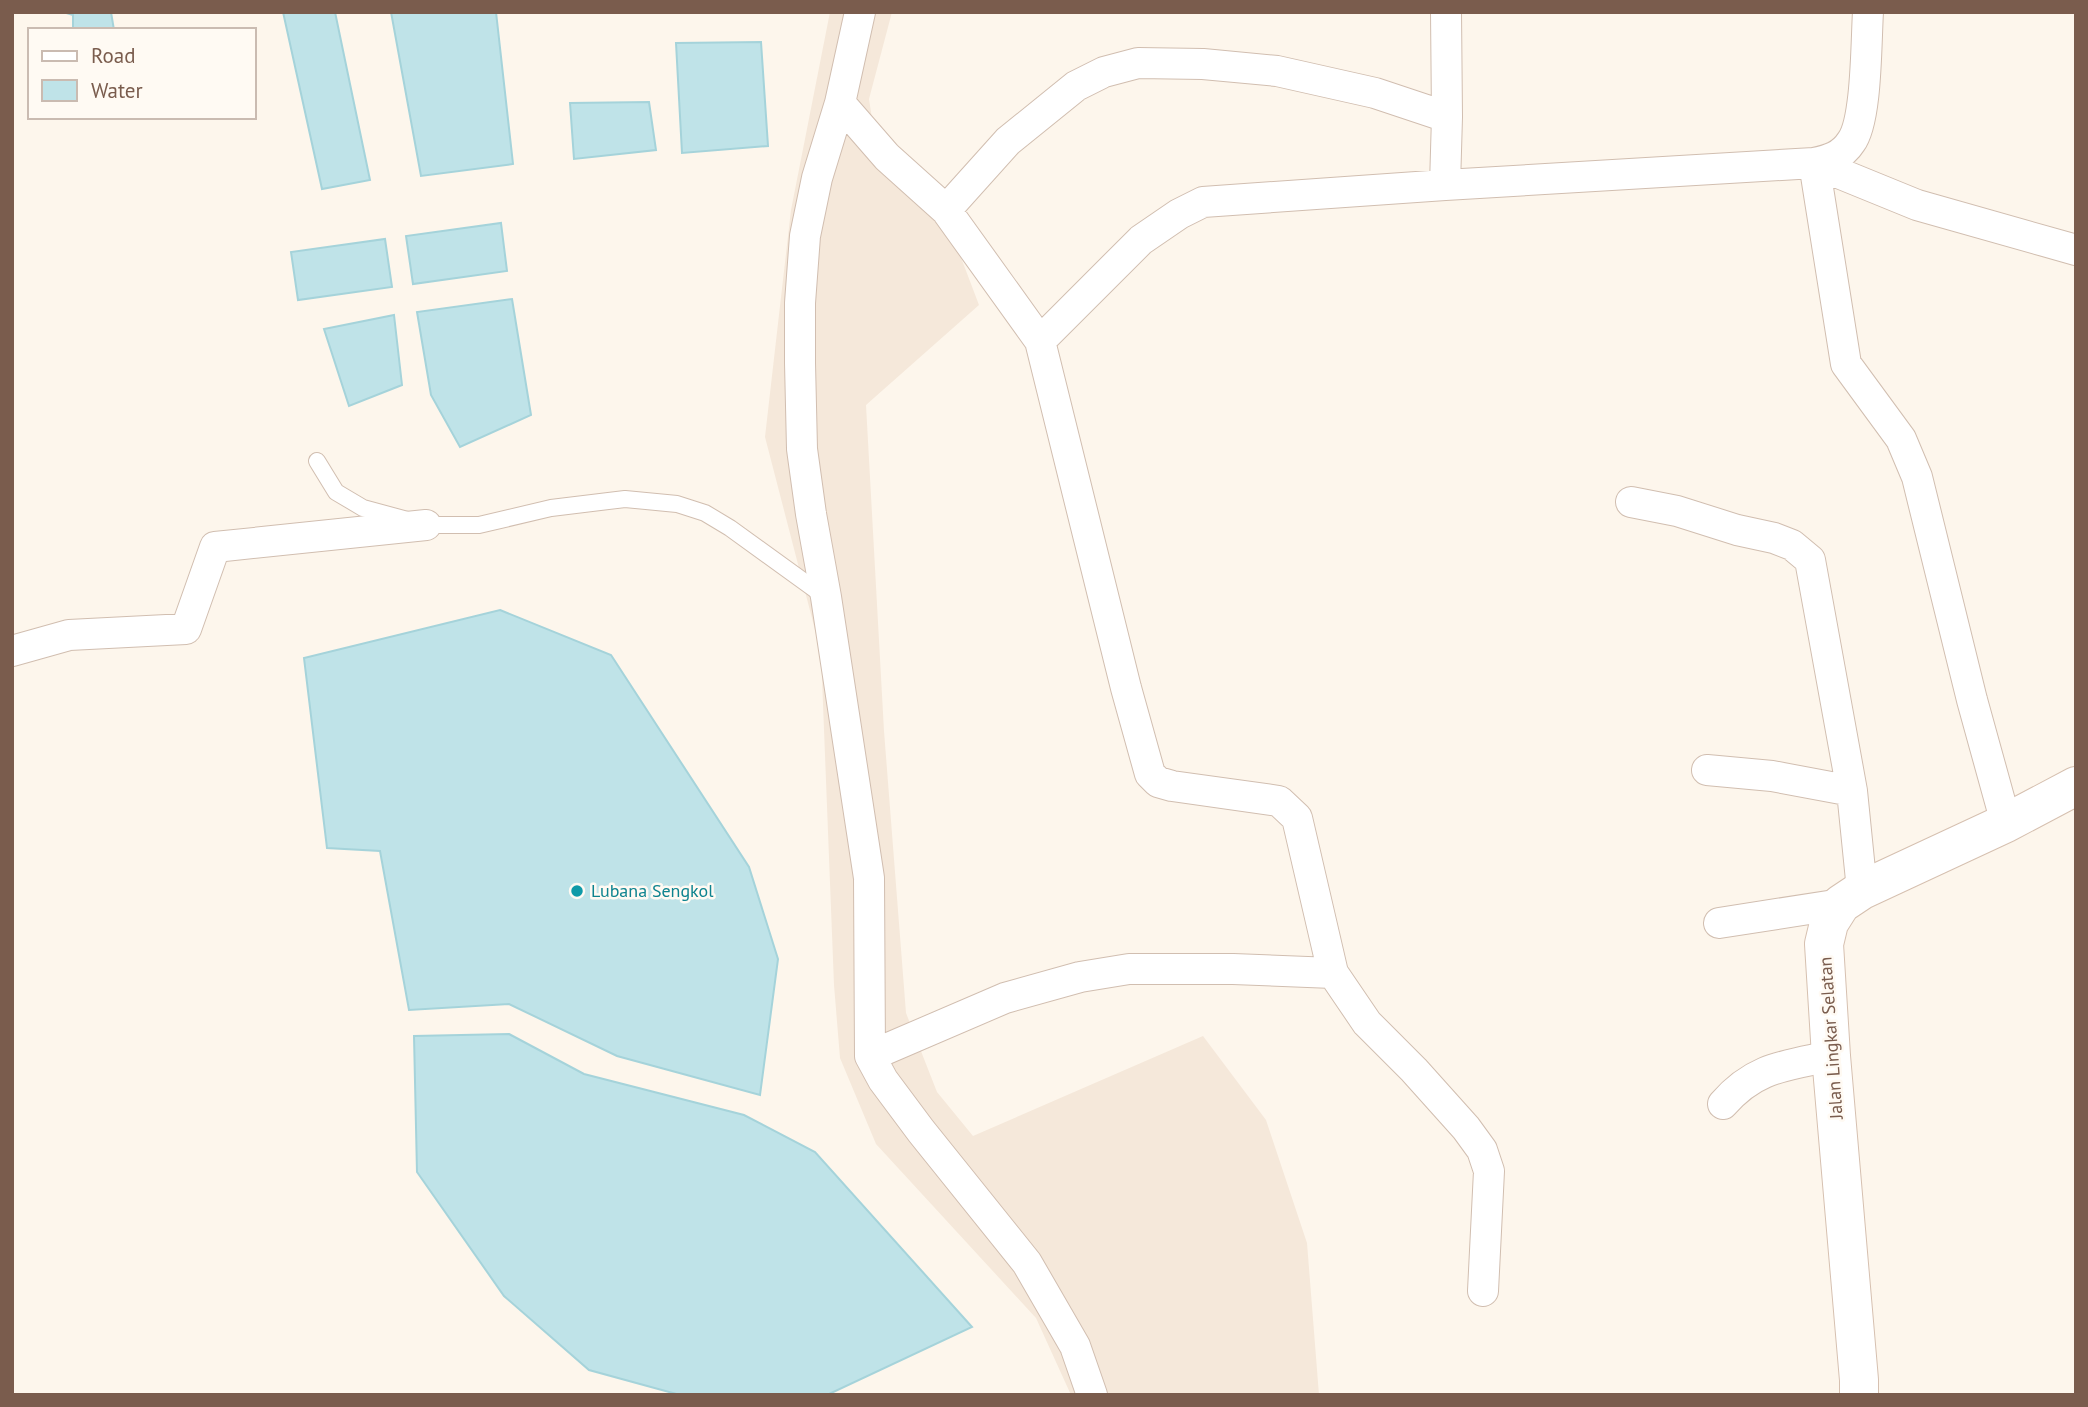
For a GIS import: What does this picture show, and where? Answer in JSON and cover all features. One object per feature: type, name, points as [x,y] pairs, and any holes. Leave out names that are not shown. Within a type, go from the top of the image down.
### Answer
[{"type":"main road","points":[[1852,897],[2076,786]]},
{"type":"main road","name":"Jalan Lingkar Selatan","points":[[1852,897],[1829,923],[1824,944],[1859,1380],[1858,1395]]},
{"type":"street","points":[[860,12],[841,103],[817,178],[805,236],[800,303],[802,449],[869,878],[870,1056],[883,1080],[920,1131],[1027,1263],[1075,1346],[1092,1395]]},
{"type":"street","points":[[1445,184],[1446,12]]},
{"type":"street","points":[[1040,341],[1141,240],[1179,214],[1203,202],[1829,160],[1841,153],[1859,129],[1868,12]]},
{"type":"street","points":[[946,210],[1008,142],[1076,86],[1104,72],[1138,63],[1203,64],[1277,71],[1375,93],[1447,117]]},
{"type":"street","points":[[841,103],[887,157],[946,210],[1040,341],[1150,774],[1158,782],[1172,786],[1279,801],[1297,818],[1333,973],[1367,1023],[1414,1070],[1482,1150],[1489,1171],[1483,1291]]},
{"type":"street","points":[[1814,163],[1917,205],[2076,250]]},
{"type":"street","points":[[1814,163],[1846,364],[1900,439],[1917,477],[1972,700],[2006,823]]},
{"type":"street","points":[[1631,502],[1677,511],[1737,530],[1774,538],[1792,545],[1810,560],[1852,790],[1852,897],[1719,923]]},
{"type":"street","points":[[12,650],[69,635],[186,629],[215,547],[426,525]]},
{"type":"street","points":[[1707,770],[1772,776],[1852,790]]},
{"type":"street","points":[[870,1056],[1006,999],[1080,977],[1129,969],[1333,973]]},
{"type":"street","points":[[1723,1104],[1737,1088],[1755,1076],[1771,1069],[1831,1056]]},
{"type":"lane","points":[[317,461],[336,492],[345,498],[363,508],[426,525],[479,525],[551,508],[625,499],[677,504],[705,513],[730,528],[826,597]]},
{"type":"shaded area","points":[[830,12],[892,12],[869,99],[879,164],[949,226],[979,305],[866,405],[884,731],[906,1013],[937,1092],[973,1136],[1203,1036],[1266,1120],[1307,1243],[1319,1395],[1071,1395],[1036,1318],[876,1144],[840,1058],[834,985],[821,653],[765,437],[791,210]]},
{"type":"water","points":[[63,12],[111,12],[114,28],[73,28],[73,15]]},
{"type":"water","points":[[283,12],[335,12],[370,180],[322,189]]},
{"type":"water","points":[[391,12],[496,12],[513,164],[421,176]]},
{"type":"water","points":[[761,42],[768,146],[682,153],[676,43]]},
{"type":"water","points":[[649,102],[656,150],[574,159],[570,103]]},
{"type":"water","points":[[501,223],[507,271],[413,284],[406,236]]},
{"type":"water","points":[[385,239],[392,287],[298,300],[291,252]]},
{"type":"water","points":[[512,299],[531,415],[460,447],[431,395],[417,312]]},
{"type":"water","points":[[394,315],[402,385],[349,406],[324,329]]},
{"type":"water","points":[[500,610],[611,655],[749,867],[778,959],[760,1095],[617,1056],[509,1004],[409,1010],[380,851],[327,848],[304,658]]},
{"type":"water","points":[[509,1034],[584,1074],[744,1115],[815,1152],[972,1327],[827,1395],[680,1395],[589,1370],[504,1296],[417,1172],[414,1036]]},
{"type":"place","name":"Lubana Sengkol","points":[[577,891]]}]
